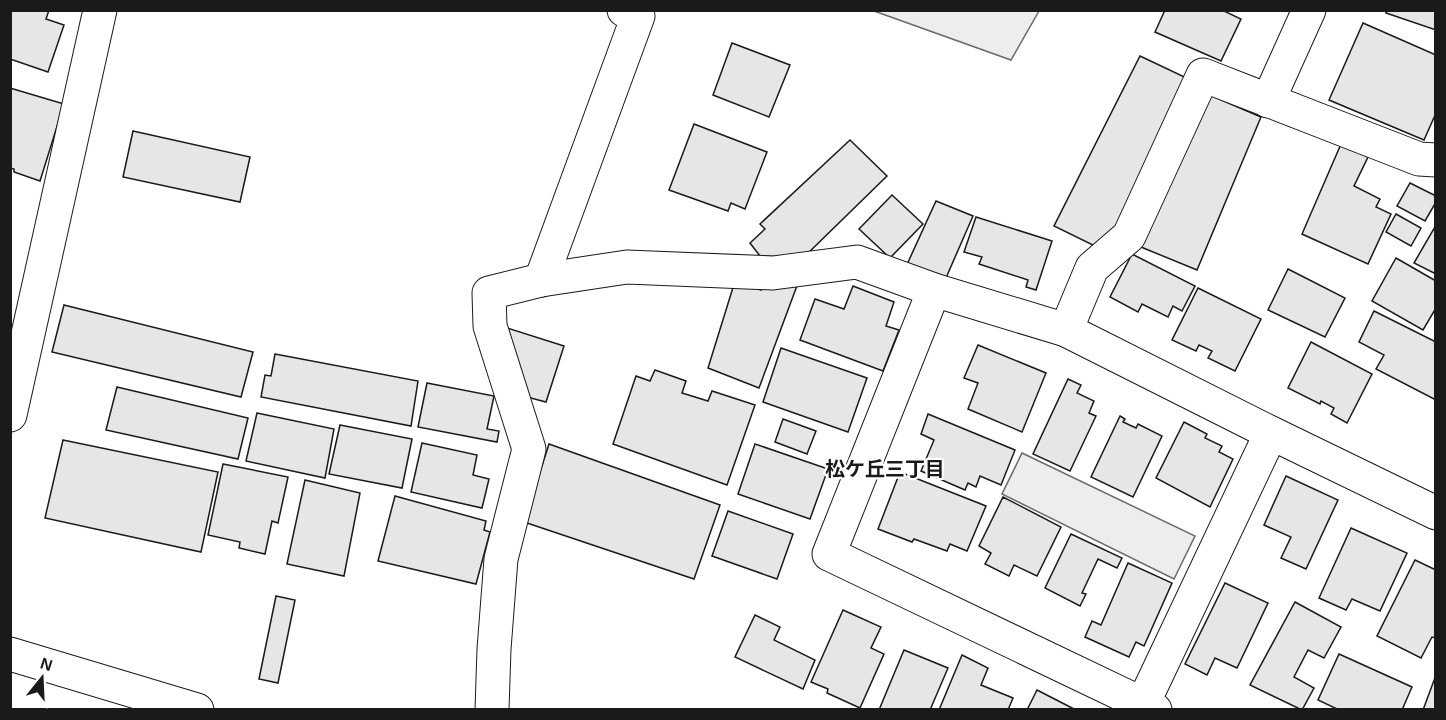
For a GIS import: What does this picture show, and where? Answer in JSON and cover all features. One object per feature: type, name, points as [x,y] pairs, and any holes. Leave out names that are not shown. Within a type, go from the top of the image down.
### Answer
[{"type":"street","points":[[10,415],[100,10]]},
{"type":"street","points":[[541,280],[638,16],[624,10]]},
{"type":"street","points":[[1268,101],[1309,10]]},
{"type":"street","points":[[1066,330],[1092,268],[1129,236],[1203,75],[1419,159],[1436,160]]},
{"type":"street","points":[[492,710],[501,559],[529,449],[490,326],[489,293],[541,280],[627,267],[773,273],[856,262],[934,290],[1066,330],[1270,433],[1436,513]]},
{"type":"street","points":[[934,290],[829,554],[1146,708],[1270,433]]},
{"type":"street","points":[[10,654],[197,710]]},
{"type":"shaded area","points":[[874,11],[1039,11],[1011,60]]},
{"type":"shaded area","points":[[1022,453],[1195,536],[1174,579],[1002,494]]},
{"type":"building","points":[[10,10],[49,10],[46,19],[64,25],[48,72],[10,59]]},
{"type":"building","points":[[1165,10],[1222,10],[1241,19],[1221,61],[1155,32]]},
{"type":"building","points":[[1387,10],[1436,10],[1436,30],[1386,13]]},
{"type":"building","points":[[1363,23],[1436,55],[1436,113],[1424,140],[1329,100]]},
{"type":"building","points":[[732,43],[790,65],[769,117],[713,95]]},
{"type":"building","points":[[1140,56],[1193,81],[1107,252],[1054,226]]},
{"type":"building","points":[[10,88],[64,104],[40,181],[14,172],[14,169],[10,168]]},
{"type":"building","points":[[1205,93],[1261,117],[1197,270],[1141,247]]},
{"type":"building","points":[[694,124],[767,152],[745,209],[731,203],[728,211],[669,190]]},
{"type":"building","points":[[133,131],[250,157],[240,202],[123,177]]},
{"type":"building","points":[[850,140],[887,176],[803,258],[760,256],[750,243],[765,229],[760,224]]},
{"type":"building","points":[[1341,144],[1368,157],[1354,186],[1380,199],[1376,207],[1391,214],[1368,264],[1302,234]]},
{"type":"building","points":[[1410,183],[1436,196],[1436,202],[1425,221],[1397,206]]},
{"type":"building","points":[[892,195],[923,224],[890,258],[859,229]]},
{"type":"building","points":[[936,201],[973,216],[942,287],[904,271]]},
{"type":"building","points":[[1396,214],[1421,228],[1411,246],[1386,232]]},
{"type":"building","points":[[976,217],[1052,241],[1036,290],[1026,287],[1028,280],[979,264],[982,257],[964,252]]},
{"type":"building","points":[[1436,225],[1436,274],[1414,263]]},
{"type":"building","points":[[1132,254],[1195,286],[1182,311],[1173,306],[1168,317],[1142,304],[1138,312],[1110,297]]},
{"type":"building","points":[[1396,258],[1436,281],[1436,308],[1423,330],[1372,301]]},
{"type":"building","points":[[1288,269],[1345,298],[1325,337],[1268,310]]},
{"type":"building","points":[[735,281],[761,290],[765,283],[798,283],[759,388],[708,368]]},
{"type":"building","points":[[853,286],[894,302],[886,326],[899,330],[883,371],[800,340],[815,299],[844,309]]},
{"type":"building","points":[[1198,288],[1261,319],[1235,371],[1208,358],[1212,351],[1199,345],[1196,351],[1172,340]]},
{"type":"building","points":[[64,305],[253,352],[241,397],[52,352]]},
{"type":"building","points":[[1374,311],[1436,342],[1436,400],[1376,369],[1384,355],[1359,342]]},
{"type":"building","points":[[501,326],[564,346],[546,402],[523,396]]},
{"type":"building","points":[[1311,342],[1372,374],[1347,423],[1331,414],[1334,408],[1321,401],[1320,404],[1288,388]]},
{"type":"building","points":[[978,345],[1046,373],[1022,432],[968,409],[978,383],[964,378]]},
{"type":"building","points":[[781,348],[867,378],[848,432],[763,402]]},
{"type":"building","points":[[275,354],[418,381],[411,426],[261,397],[265,375],[271,376]]},
{"type":"building","points":[[655,370],[686,381],[682,393],[708,401],[712,391],[755,405],[727,485],[613,444],[636,376],[650,381]]},
{"type":"building","points":[[1068,379],[1081,385],[1077,393],[1094,401],[1089,413],[1096,416],[1070,471],[1033,454]]},
{"type":"building","points":[[427,383],[494,396],[487,429],[499,431],[497,442],[418,427]]},
{"type":"building","points":[[117,387],[248,418],[238,459],[106,430]]},
{"type":"building","points":[[257,413],[334,429],[325,478],[246,461]]},
{"type":"building","points":[[928,414],[1015,450],[1001,485],[980,476],[976,487],[968,483],[965,490],[921,471],[934,440],[921,434]]},
{"type":"building","points":[[1120,416],[1125,419],[1123,422],[1136,428],[1138,424],[1162,436],[1133,497],[1091,477]]},
{"type":"building","points":[[783,419],[816,431],[807,454],[775,442]]},
{"type":"building","points":[[1184,422],[1207,434],[1205,438],[1222,446],[1219,452],[1233,459],[1210,507],[1156,478]]},
{"type":"building","points":[[340,425],[412,439],[402,488],[329,474]]},
{"type":"building","points":[[63,440],[218,472],[201,552],[45,518]]},
{"type":"building","points":[[422,443],[477,455],[473,475],[489,479],[482,508],[411,492]]},
{"type":"building","points":[[549,444],[720,505],[694,579],[524,522]]},
{"type":"building","points":[[755,444],[828,469],[810,519],[738,494]]},
{"type":"building","points":[[223,464],[288,477],[278,523],[272,521],[265,554],[239,548],[240,542],[208,535]]},
{"type":"building","points":[[900,472],[986,506],[967,551],[950,544],[947,551],[914,539],[912,542],[878,529]]},
{"type":"building","points":[[1286,476],[1338,500],[1306,569],[1281,558],[1291,537],[1264,525]]},
{"type":"building","points":[[305,480],[360,493],[344,576],[287,564]]},
{"type":"building","points":[[395,496],[486,521],[484,530],[490,532],[476,584],[378,561]]},
{"type":"building","points":[[1003,497],[1061,527],[1037,576],[1014,565],[1009,576],[985,564],[991,553],[979,546]]},
{"type":"building","points":[[728,511],[793,534],[777,579],[712,556]]},
{"type":"building","points":[[1351,528],[1407,553],[1380,611],[1352,599],[1346,610],[1319,598]]},
{"type":"building","points":[[1071,534],[1122,558],[1117,568],[1098,559],[1082,593],[1086,594],[1080,606],[1045,588]]},
{"type":"building","points":[[1415,560],[1436,570],[1436,638],[1432,637],[1421,658],[1377,636]]},
{"type":"building","points":[[1128,563],[1172,583],[1144,646],[1136,642],[1129,657],[1085,637],[1092,621],[1101,625]]},
{"type":"building","points":[[1225,583],[1268,603],[1237,668],[1215,658],[1207,675],[1185,664]]},
{"type":"building","points":[[276,596],[295,600],[278,683],[259,679]]},
{"type":"building","points":[[1295,602],[1341,627],[1324,658],[1308,650],[1294,677],[1314,688],[1302,710],[1250,685]]},
{"type":"building","points":[[843,610],[881,627],[871,648],[884,654],[860,708],[827,693],[828,689],[811,682]]},
{"type":"building","points":[[755,615],[780,627],[774,640],[815,660],[803,689],[735,657]]},
{"type":"building","points":[[904,650],[948,668],[930,710],[879,710]]},
{"type":"building","points":[[1339,654],[1412,687],[1402,710],[1339,710],[1318,700]]},
{"type":"building","points":[[962,655],[988,668],[981,685],[1013,698],[1008,710],[939,710]]},
{"type":"building","points":[[1436,675],[1436,710],[1423,710]]},
{"type":"building","points":[[1037,690],[1076,710],[1027,710]]},
{"type":"district","name":"松ケ丘三丁目","points":[[885,469]]}]
